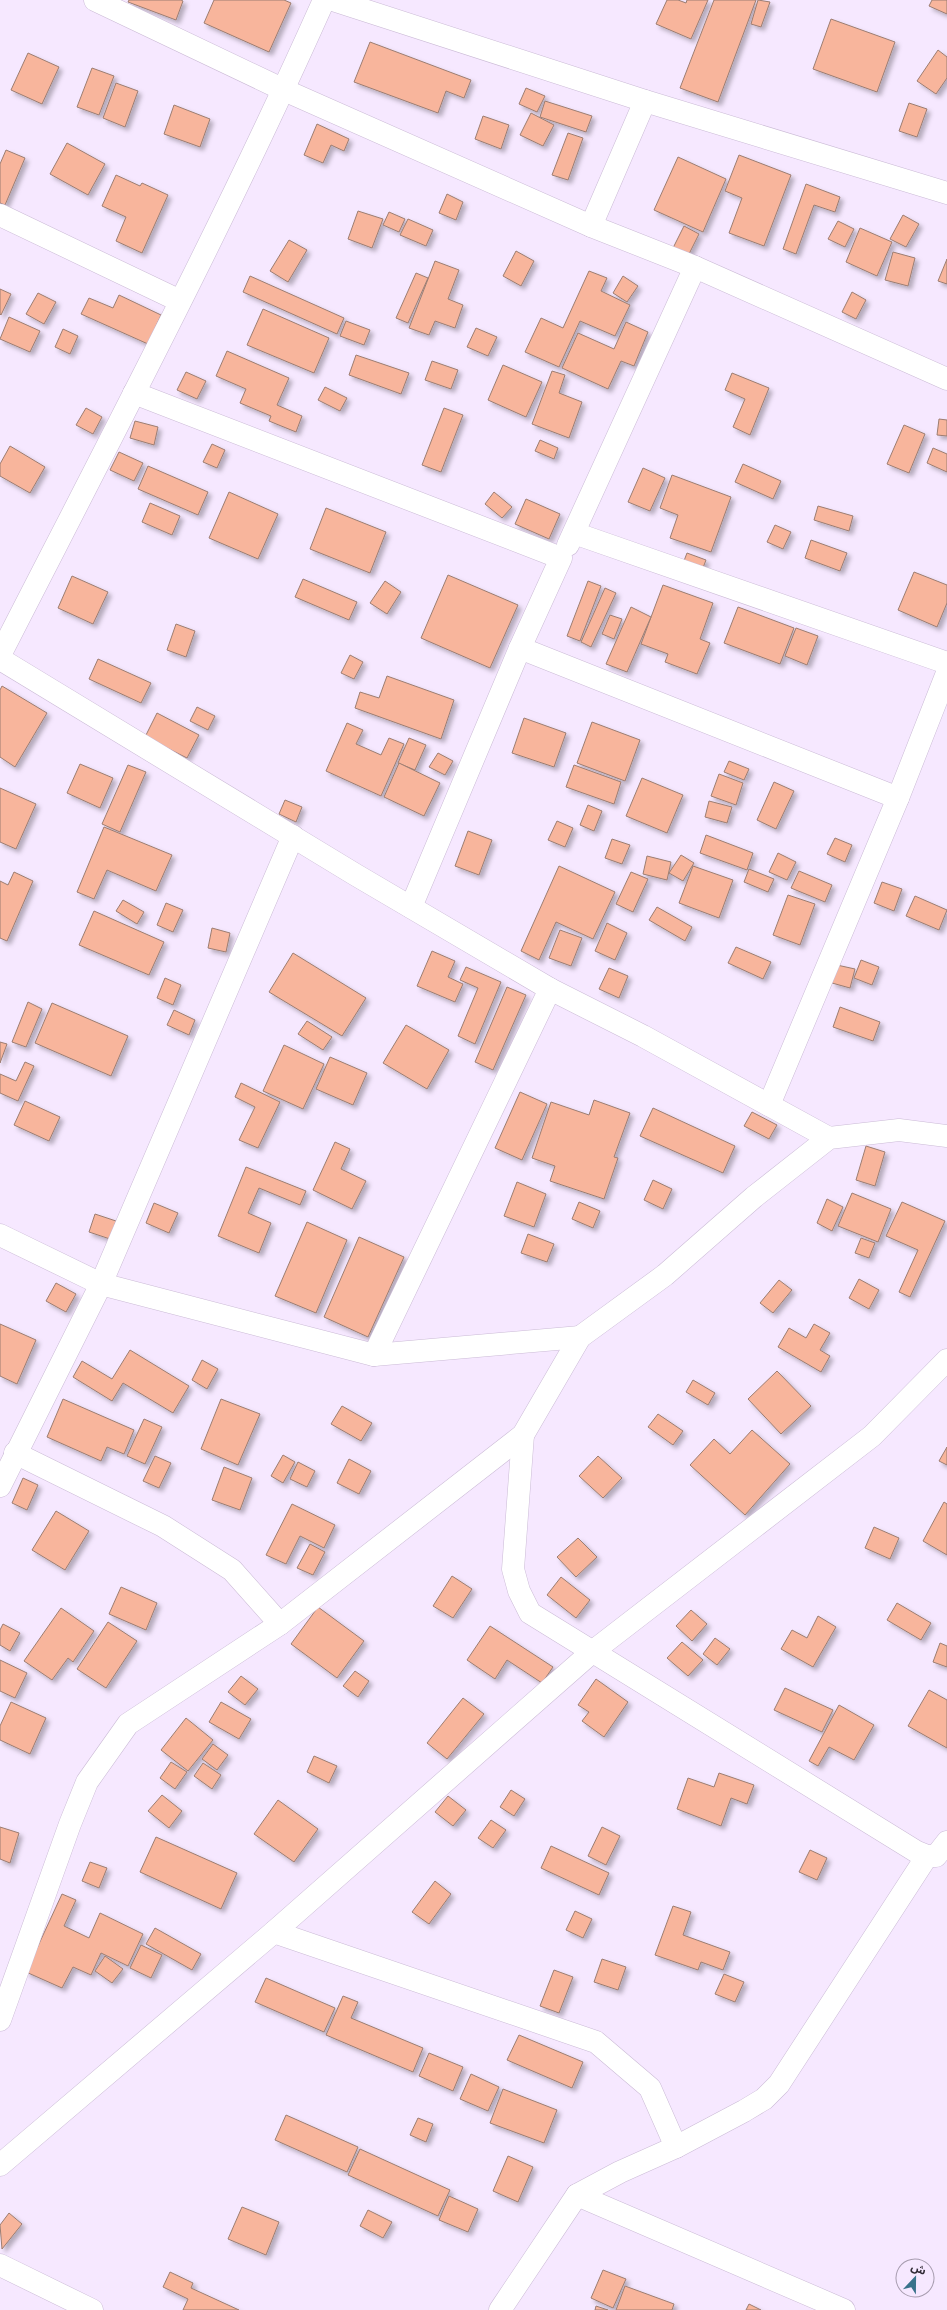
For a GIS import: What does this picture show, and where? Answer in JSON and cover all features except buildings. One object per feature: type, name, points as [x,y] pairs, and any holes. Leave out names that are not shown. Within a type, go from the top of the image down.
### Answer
[{"type":"street","points":[[95,0],[284,90],[591,226],[695,267],[947,379]]},
{"type":"street","points":[[0,655],[180,301],[284,90],[324,0]]},
{"type":"street","points":[[333,0],[645,101],[947,193]]},
{"type":"street","points":[[591,226],[645,101]]},
{"type":"street","points":[[0,215],[180,301]]},
{"type":"street","points":[[410,907],[520,648],[695,267]]},
{"type":"street","points":[[134,393],[561,558]]},
{"type":"street","points":[[574,533],[947,663]]},
{"type":"street","points":[[520,648],[898,798]]},
{"type":"street","points":[[0,659],[410,907],[550,989],[643,1036],[829,1138]]},
{"type":"street","points":[[769,1104],[898,798],[947,673]]},
{"type":"street","points":[[0,1486],[15,1453],[101,1284],[293,836]]},
{"type":"street","points":[[374,1355],[550,989]]},
{"type":"street","points":[[0,2020],[70,1824],[87,1782],[128,1724],[280,1624],[523,1435],[580,1337],[666,1275],[754,1198],[829,1138],[899,1130],[947,1136]]},
{"type":"street","points":[[0,1235],[101,1284],[374,1355],[580,1337]]},
{"type":"street","points":[[0,2166],[274,1932],[592,1652],[872,1436],[947,1360]]},
{"type":"street","points":[[523,1435],[513,1569],[519,1591],[530,1613],[927,1856],[936,1856],[947,1842]]},
{"type":"street","points":[[15,1453],[163,1526],[232,1570],[280,1624]]},
{"type":"street","points":[[500,2310],[577,2195],[620,2172],[676,2147],[757,2103],[779,2084],[927,1856]]},
{"type":"street","points":[[274,1932],[596,2042],[650,2088],[676,2147]]},
{"type":"street","points":[[577,2195],[844,2310]]},
{"type":"street","points":[[0,2265],[92,2310]]}]
